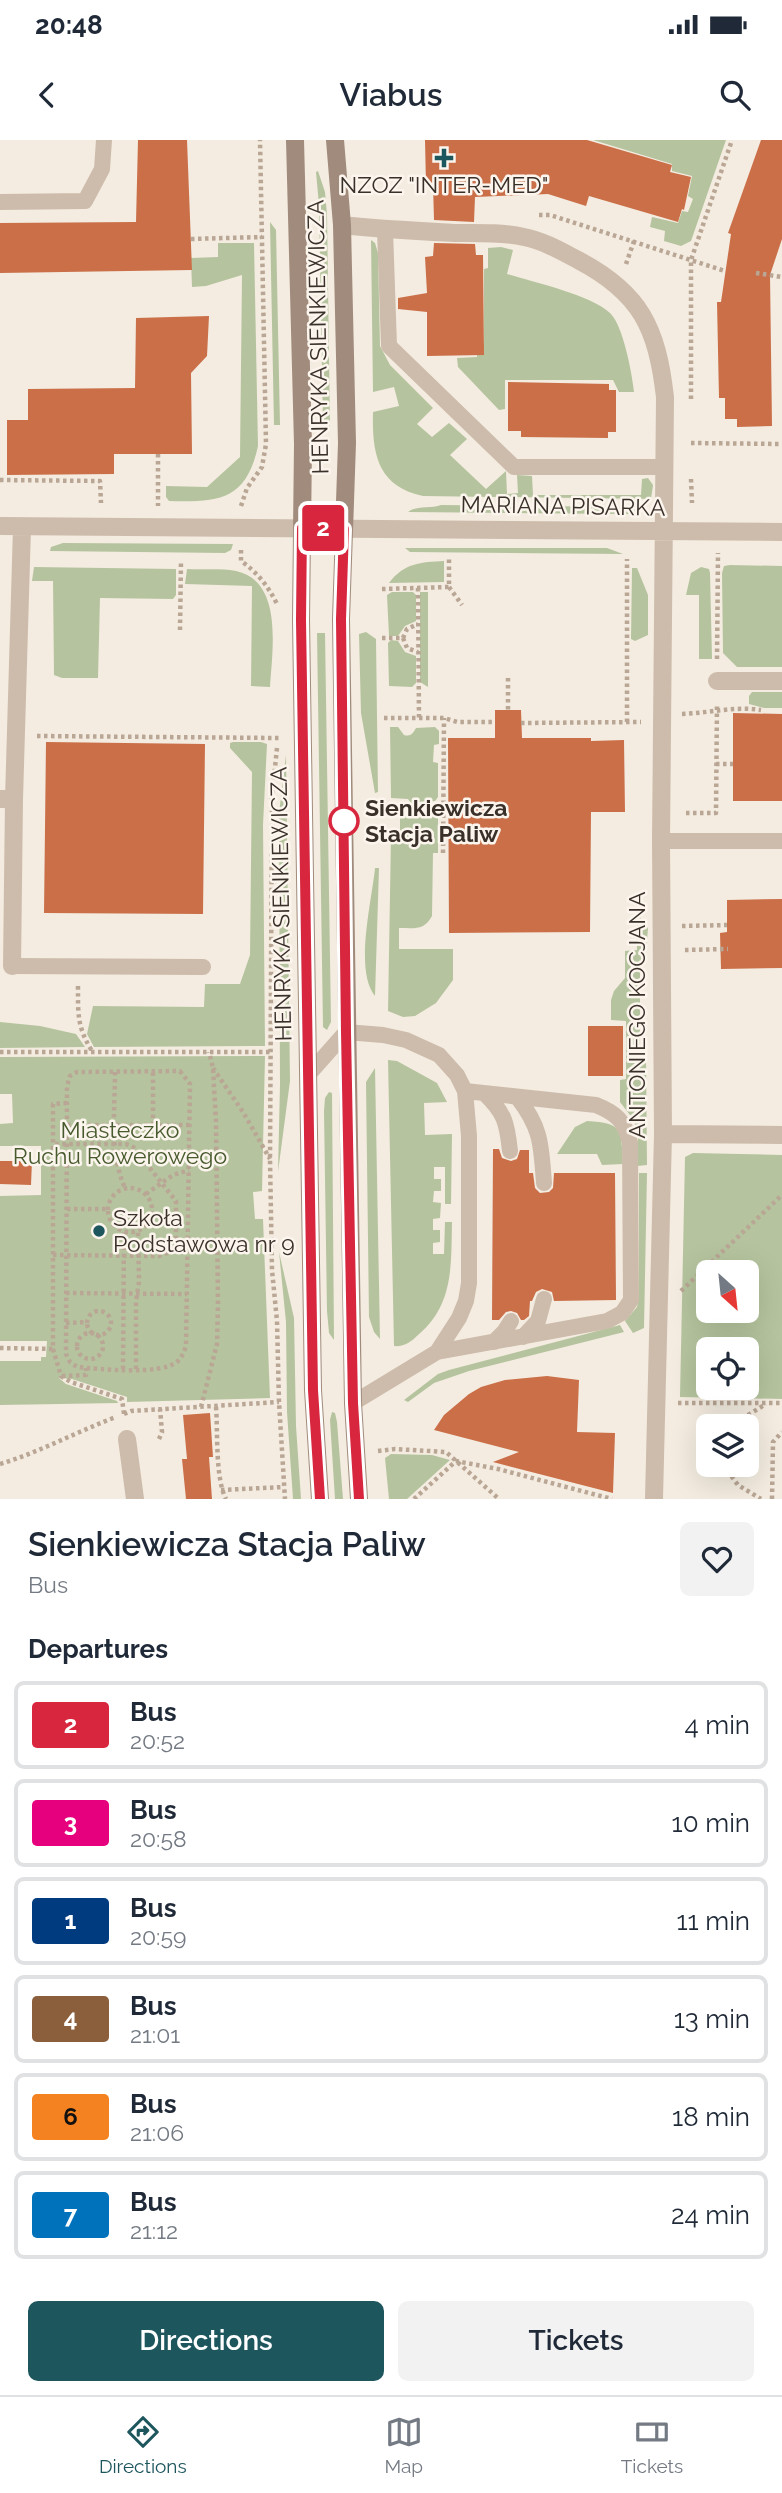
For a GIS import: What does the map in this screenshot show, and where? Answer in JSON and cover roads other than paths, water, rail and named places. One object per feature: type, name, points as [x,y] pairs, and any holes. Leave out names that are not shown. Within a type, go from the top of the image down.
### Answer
[{"type":"street","name":"HENRYKA SIENKIEWICZA","points":[[295,140],[303,444],[301,620],[313,1390],[320,1499]]},
{"type":"street","name":"HENRYKA SIENKIEWICZA","points":[[335,140],[342,225],[347,443],[341,619],[353,1403],[359,1499]]},
{"type":"street","name":"ANTONIEGO KOCJANA","points":[[342,225],[385,230],[523,237],[547,244],[603,274],[634,300],[649,329],[661,362],[665,397],[661,841],[663,1134],[654,1499]]},
{"type":"street","name":"MARIANA PISARKA","points":[[0,526],[782,532]]},
{"type":"street","points":[[12,966],[7,799],[15,736],[22,527]]},
{"type":"street","points":[[717,681],[782,681]]},
{"type":"street","points":[[663,1134],[782,1135]]},
{"type":"street","points":[[127,1439],[135,1499]]},
{"type":"lane","points":[[0,202],[85,201],[102,169],[104,140]]},
{"type":"lane","points":[[385,230],[389,345],[514,467],[665,467]]},
{"type":"lane","points":[[661,841],[782,841]]},
{"type":"lane","points":[[12,966],[203,967]]},
{"type":"lane","points":[[308,1075],[346,1032],[406,1040],[439,1055],[457,1075],[465,1091],[469,1136],[469,1283],[459,1318],[437,1352]]},
{"type":"lane","points":[[353,1403],[437,1352],[607,1321],[622,1314],[631,1300],[631,1143],[627,1129],[613,1112],[596,1105],[465,1091]]},
{"type":"lane","points":[[484,1093],[499,1107],[507,1123],[510,1151]]},
{"type":"lane","points":[[518,1098],[533,1117],[541,1140],[544,1183]]},
{"type":"lane","points":[[523,1337],[538,1321],[544,1299]]},
{"type":"lane","points":[[494,1342],[511,1321]]},
{"type":"place","name":"NZOZ \"INTER-MED\"","points":[[444,158]]},
{"type":"place","name":"Sienkiewicza Stacja Paliw","points":[[344,821]]},
{"type":"place","name":"Szkoła Podstawowa nr 9","points":[[99,1231]]},
{"type":"park label","name":"Miasteczko Ruchu Rowerowego","points":[[120,1143]]}]
